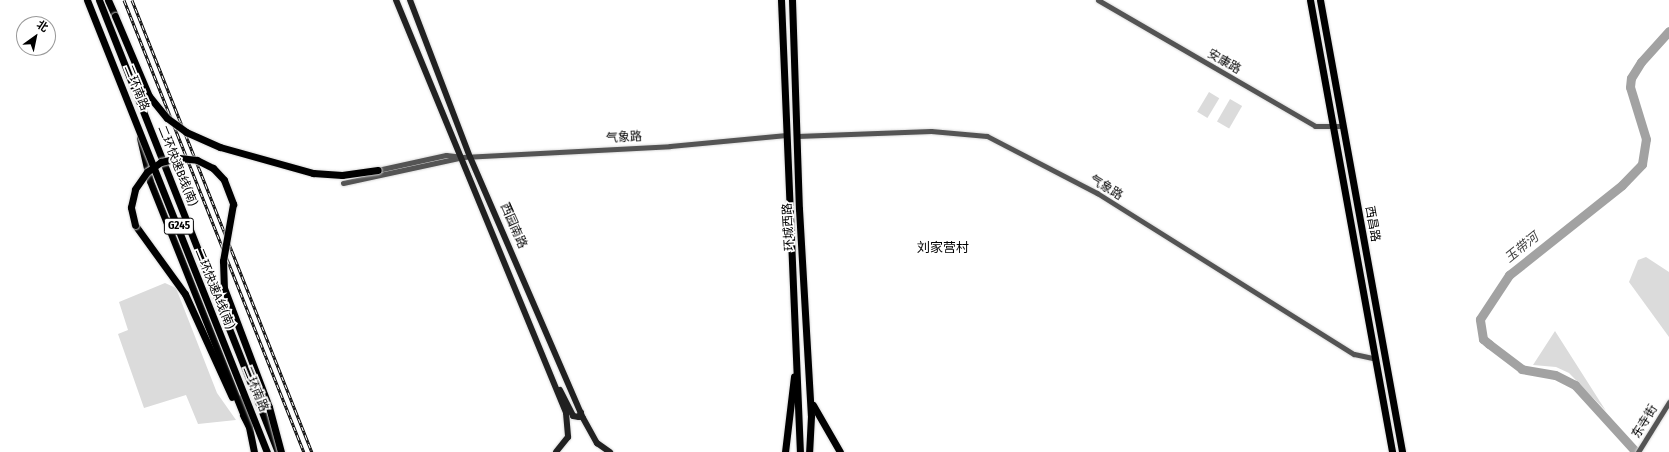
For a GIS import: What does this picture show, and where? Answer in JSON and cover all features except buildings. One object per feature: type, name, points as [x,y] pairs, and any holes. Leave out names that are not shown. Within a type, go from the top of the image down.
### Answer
[{"type":"main road","name":"二环快速A线(南)","points":[[88,0],[268,452]]},
{"type":"main road","name":"二环南路","points":[[88,0],[268,452]]},
{"type":"main road","name":"二环快速B线(南)","points":[[98,0],[279,452]]},
{"type":"main road","points":[[108,0],[146,90],[162,114],[181,128],[220,146],[307,172],[342,176],[378,170]]},
{"type":"main road","name":"西园南路","points":[[396,0],[555,384],[569,429],[567,441],[556,452]]},
{"type":"main road","name":"西园南路","points":[[410,0],[470,157],[581,412],[595,440],[610,452]]},
{"type":"main road","name":"环城西路","points":[[781,0],[800,452]]},
{"type":"main road","name":"环城西路","points":[[792,0],[809,394],[809,452]]},
{"type":"main road","name":"西昌路","points":[[1310,0],[1334,127],[1373,358],[1392,452]]},
{"type":"main road","name":"西昌路","points":[[1320,0],[1402,452]]},
{"type":"main road","points":[[135,121],[150,181],[224,377]]},
{"type":"main road","points":[[259,452],[245,418],[183,289],[142,238],[133,220],[132,203],[138,184],[151,168],[166,160],[186,158],[203,162],[217,171],[229,189],[233,210],[223,261],[224,288],[269,407],[279,452]]},
{"type":"main road","points":[[785,452],[796,361]]},
{"type":"main road","points":[[236,370],[254,452]]},
{"type":"main road","points":[[555,384],[565,397],[573,416],[579,417],[581,412]]},
{"type":"main road","points":[[809,394],[818,417],[840,452]]},
{"type":"street","name":"安康路","points":[[1098,0],[1315,126],[1343,126]]},
{"type":"street","name":"气象路","points":[[797,136],[932,131],[987,136],[1097,193],[1354,354],[1373,358]]},
{"type":"street","name":"气象路","points":[[378,170],[446,155],[470,157],[670,146],[786,135]]},
{"type":"street","name":"气象路","points":[[343,183],[462,157]]},
{"type":"street","name":"东寺街","points":[[1638,452],[1669,402]]},
{"type":"shaded area","points":[[1209,92],[1219,98],[1207,118],[1197,112]]},
{"type":"shaded area","points":[[1230,99],[1242,106],[1229,129],[1217,122]]},
{"type":"shaded area","points":[[1646,257],[1669,272],[1669,337],[1629,282],[1638,260]]},
{"type":"shaded area","points":[[165,283],[176,288],[217,393],[236,420],[198,424],[186,395],[144,408],[118,334],[128,330],[119,302]]},
{"type":"shaded area","points":[[1555,331],[1606,411],[1569,373],[1556,367],[1533,365]]},
{"type":"waterway","name":"玉带河","points":[[1636,452],[1575,385],[1555,375],[1522,369],[1483,339],[1480,319],[1509,275],[1622,185],[1642,164],[1646,139],[1630,87],[1631,78],[1641,62],[1669,31]]},
{"type":"railway","points":[[124,0],[304,452]]},
{"type":"railway","points":[[132,0],[312,452]]},
{"type":"district","name":"刘家营村","points":[[943,248]]}]
